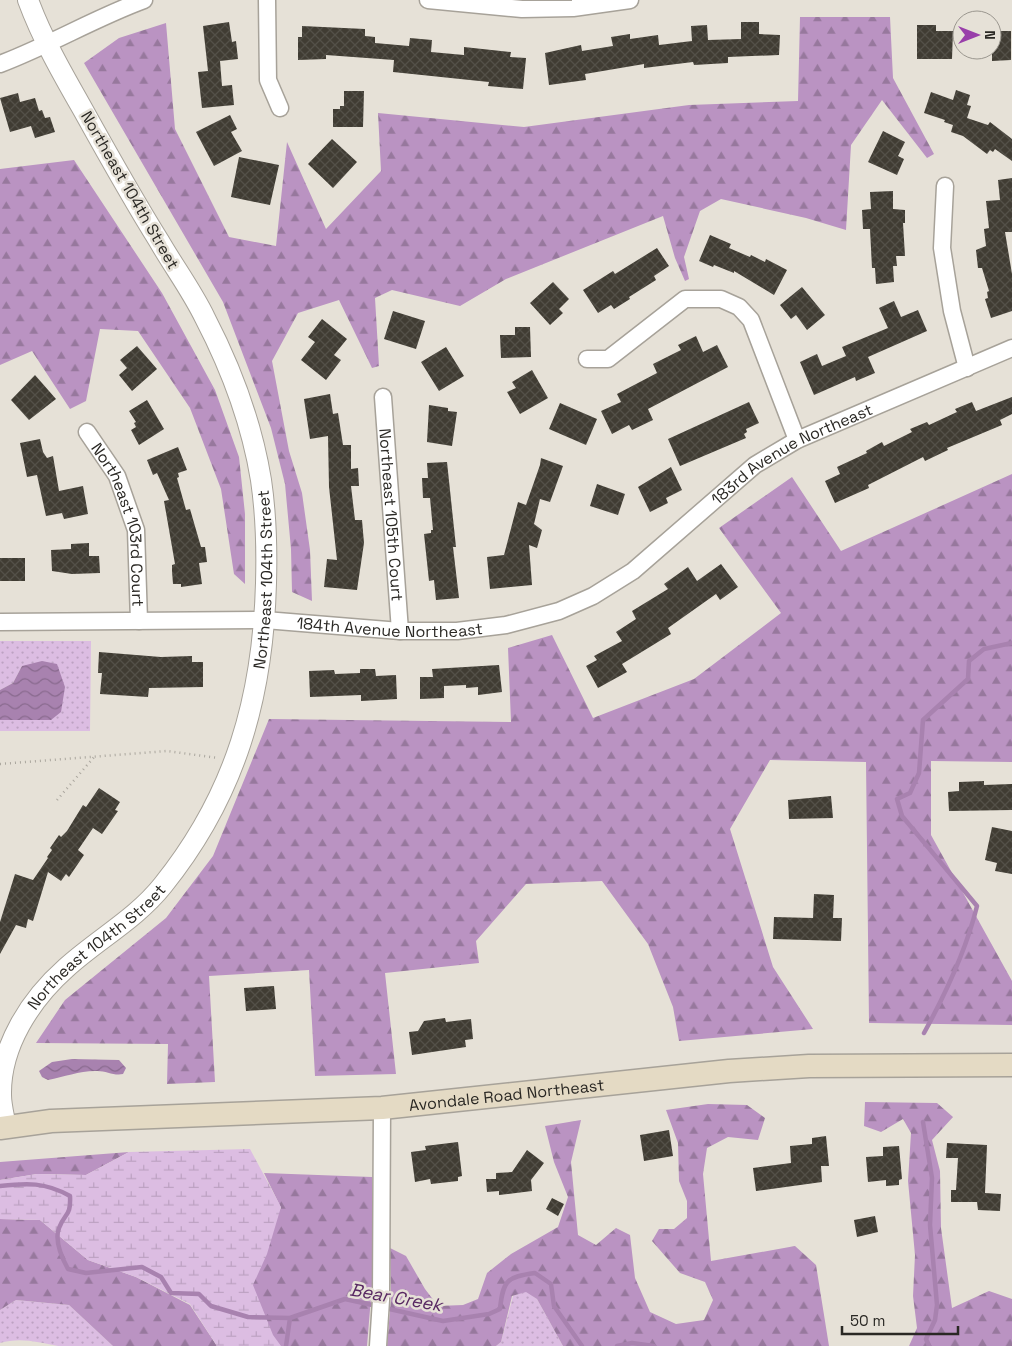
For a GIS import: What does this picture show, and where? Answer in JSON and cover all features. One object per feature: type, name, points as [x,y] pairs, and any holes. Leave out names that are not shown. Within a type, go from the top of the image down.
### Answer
[{"type":"main road","name":"Avondale Road Northeast","points":[[3,1127],[51,1121],[382,1108],[739,1071],[809,1066],[1012,1065]]},
{"type":"street","name":"Northeast 104th Street","points":[[3,1127],[1,1094],[6,1064],[16,1031],[34,1003],[65,968],[128,920],[161,887],[187,852],[215,806],[241,747],[256,692],[265,620],[267,548],[261,481],[252,438],[240,400],[204,316],[157,239],[46,45],[28,0]]},
{"type":"street","points":[[0,64],[46,45],[106,14],[144,0]]},
{"type":"street","points":[[267,0],[268,80],[280,108]]},
{"type":"street","points":[[428,0],[522,10],[573,8],[630,0]]},
{"type":"street","points":[[945,186],[942,248],[952,311],[967,368]]},
{"type":"street","points":[[587,359],[608,359],[685,299],[721,299],[739,307],[751,320],[797,440]]},
{"type":"street","name":"183rd Avenue Northeast","points":[[593,596],[633,571],[755,465],[797,440],[1012,348]]},
{"type":"street","name":"Northeast 105th Court","points":[[383,397],[400,631]]},
{"type":"street","name":"Northeast 103rd Court","points":[[87,432],[117,476],[136,530],[139,621]]},
{"type":"street","name":"184th Avenue Northeast","points":[[0,622],[265,620],[400,631],[457,631],[506,626],[559,611],[593,596]]},
{"type":"street","points":[[378,1346],[381,1300],[382,1108]]},
{"type":"path","points":[[0,764],[167,751],[220,758]]},
{"type":"path","points":[[58,800],[95,756]]},
{"type":"green space","points":[[800,17],[890,17],[893,78],[934,154],[927,158],[882,100],[851,145],[846,230],[806,218],[721,199],[700,211],[684,257],[689,279],[685,281],[675,258],[663,216],[506,279],[460,306],[392,290],[375,298],[379,366],[372,368],[339,300],[298,313],[272,361],[289,451],[302,493],[310,550],[312,601],[292,592],[291,549],[285,484],[271,428],[223,302],[84,63],[119,38],[166,23],[175,129],[229,237],[276,246],[287,142],[326,229],[381,171],[378,113],[524,127],[689,105],[798,101]]},
{"type":"green space","points":[[74,160],[162,293],[215,390],[239,457],[245,514],[245,584],[234,574],[221,489],[190,408],[138,331],[100,329],[86,401],[70,409],[32,351],[0,365],[0,169]]},
{"type":"green space","points":[[1012,474],[1012,762],[931,761],[931,835],[1012,981],[1012,1025],[869,1023],[866,762],[770,760],[730,829],[773,967],[813,1029],[679,1041],[673,1007],[648,944],[602,881],[526,884],[476,941],[479,963],[385,973],[396,1074],[315,1076],[309,970],[209,976],[215,1082],[167,1084],[168,1044],[36,1043],[65,1000],[166,918],[213,856],[269,719],[511,722],[508,648],[552,635],[593,718],[694,679],[781,613],[719,528],[792,477],[841,551]]},
{"type":"green space","points":[[0,641],[91,641],[90,731],[0,731],[0,720],[51,720],[22,666],[13,683],[0,690]]},
{"type":"green space","points":[[865,1102],[937,1103],[953,1117],[932,1140],[940,1171],[941,1228],[952,1308],[989,1291],[1012,1299],[1012,1346],[909,1346],[917,1328],[913,1296],[915,1255],[908,1181],[911,1133],[903,1119],[881,1132],[864,1126]]},
{"type":"green space","points":[[708,1104],[747,1105],[765,1118],[758,1140],[728,1137],[707,1148],[703,1174],[711,1261],[795,1246],[816,1265],[829,1346],[563,1346],[537,1299],[526,1292],[512,1296],[501,1342],[496,1346],[387,1346],[391,1299],[390,1248],[406,1256],[425,1289],[438,1306],[463,1305],[478,1299],[487,1273],[511,1254],[558,1227],[568,1197],[554,1162],[545,1126],[581,1120],[571,1162],[578,1235],[596,1245],[616,1228],[630,1235],[635,1278],[650,1312],[676,1324],[704,1320],[713,1300],[705,1282],[680,1273],[652,1241],[659,1229],[674,1229],[687,1218],[687,1201],[679,1181],[678,1143],[666,1110]]},
{"type":"green space","points":[[250,1149],[281,1207],[267,1254],[253,1285],[273,1335],[281,1346],[217,1346],[190,1304],[136,1277],[88,1260],[40,1220],[0,1219],[0,1180],[37,1174],[86,1175],[129,1152]]},
{"type":"green space","points":[[129,1152],[86,1175],[37,1174],[0,1180],[0,1162]]},
{"type":"green space","points":[[264,1173],[372,1177],[373,1273],[367,1346],[259,1346],[233,1278],[281,1208]]},
{"type":"green space","points":[[0,1219],[40,1220],[88,1260],[136,1277],[190,1305],[217,1346],[113,1346],[69,1305],[16,1300],[0,1310]]},
{"type":"green space","points":[[526,1291],[537,1299],[563,1346],[496,1346],[501,1342],[513,1296]]},
{"type":"green space","points":[[16,1300],[69,1305],[113,1346],[58,1346],[22,1340],[0,1343],[0,1310]]},
{"type":"water","points":[[42,661],[57,664],[65,687],[61,712],[51,720],[0,720],[0,690],[13,683],[22,666]]},
{"type":"water","points":[[72,1059],[119,1060],[126,1068],[123,1074],[89,1071],[48,1080],[42,1077],[39,1071],[52,1062]]},
{"type":"building","points":[[229,22],[232,42],[236,41],[238,59],[220,61],[222,86],[232,85],[234,105],[202,108],[198,72],[208,71],[203,26]]},
{"type":"building","points":[[741,22],[759,22],[759,34],[780,35],[779,55],[728,57],[728,63],[694,65],[693,62],[644,68],[644,64],[585,74],[586,80],[549,85],[545,53],[581,45],[582,51],[613,46],[611,37],[630,34],[630,39],[658,35],[659,45],[692,41],[691,26],[707,25],[708,40],[741,39]]},
{"type":"building","points":[[917,25],[936,25],[936,31],[952,31],[952,59],[917,59]]},
{"type":"building","points":[[302,26],[365,29],[365,36],[375,37],[375,43],[409,46],[410,38],[432,40],[431,52],[464,55],[464,47],[511,52],[510,57],[526,58],[523,89],[488,86],[489,82],[393,72],[394,60],[326,55],[326,59],[298,60],[298,37],[302,37]]},
{"type":"building","points":[[1002,31],[1011,31],[1011,60],[992,61],[1002,60]]},
{"type":"building","points":[[956,90],[970,95],[967,105],[971,106],[967,118],[988,125],[990,122],[1012,139],[1012,161],[995,149],[993,152],[990,150],[987,154],[963,136],[951,132],[953,125],[944,122],[945,120],[924,113],[931,92],[953,100]]},
{"type":"building","points":[[344,91],[364,91],[363,127],[333,127],[333,109],[340,109],[340,106],[344,106]]},
{"type":"building","points":[[18,93],[20,102],[35,98],[39,111],[42,110],[45,118],[50,117],[55,132],[35,138],[31,126],[10,132],[0,98]]},
{"type":"building","points":[[230,115],[237,129],[231,132],[242,151],[214,166],[196,132]]},
{"type":"building","points":[[883,131],[905,142],[898,156],[904,159],[897,175],[868,162]]},
{"type":"building","points":[[332,139],[357,162],[333,188],[308,164]]},
{"type":"building","points":[[239,157],[279,165],[270,205],[231,197]]},
{"type":"building","points":[[1012,178],[1012,232],[1005,232],[1012,274],[1012,311],[991,318],[985,299],[988,298],[987,292],[989,291],[982,268],[978,268],[976,250],[986,246],[984,229],[989,228],[986,201],[1000,200],[998,180]]},
{"type":"building","points":[[893,191],[893,209],[905,210],[905,223],[903,223],[905,256],[896,256],[897,266],[893,266],[894,282],[876,284],[875,268],[872,268],[870,229],[863,229],[862,210],[871,209],[870,192]]},
{"type":"building","points":[[710,235],[731,244],[729,248],[765,262],[766,259],[787,270],[774,295],[734,271],[734,273],[699,261]]},
{"type":"building","points":[[657,248],[669,266],[654,276],[656,280],[629,297],[630,299],[614,309],[611,305],[598,313],[583,290],[613,271],[615,274]]},
{"type":"building","points":[[553,282],[569,299],[559,309],[563,313],[550,325],[530,303]]},
{"type":"building","points":[[802,287],[825,315],[807,330],[796,315],[791,319],[780,305]]},
{"type":"building","points":[[894,301],[901,317],[918,310],[927,331],[868,357],[875,373],[856,381],[855,377],[814,395],[800,362],[817,354],[822,366],[846,356],[842,347],[888,328],[879,308]]},
{"type":"building","points":[[393,311],[425,321],[416,349],[384,339]]},
{"type":"building","points":[[322,319],[347,339],[334,355],[341,360],[326,380],[301,360],[315,342],[308,337]]},
{"type":"building","points":[[515,327],[530,327],[531,357],[501,358],[500,335],[515,335]]},
{"type":"building","points":[[696,336],[703,352],[717,345],[728,367],[648,409],[653,420],[632,430],[629,425],[612,434],[601,411],[621,402],[617,394],[657,373],[653,364],[681,350],[678,345]]},
{"type":"building","points":[[137,346],[157,369],[132,391],[119,375],[127,368],[120,360]]},
{"type":"building","points":[[446,347],[464,376],[439,391],[421,362]]},
{"type":"building","points":[[532,370],[548,398],[520,414],[507,392],[516,388],[512,382]]},
{"type":"building","points":[[35,375],[56,399],[29,420],[11,400]]},
{"type":"building","points":[[330,394],[333,414],[338,413],[343,445],[351,445],[351,469],[358,468],[359,486],[351,486],[355,520],[362,520],[364,543],[357,590],[324,587],[327,559],[337,560],[329,487],[328,436],[310,439],[304,399]]},
{"type":"building","points":[[1012,397],[1012,414],[1000,420],[1002,425],[947,448],[948,450],[925,461],[923,457],[868,485],[869,488],[835,503],[825,481],[840,474],[837,467],[867,453],[866,451],[882,442],[884,446],[912,432],[910,429],[927,422],[929,425],[957,412],[955,409],[972,402],[976,411]]},
{"type":"building","points":[[147,400],[164,429],[139,445],[131,430],[136,427],[134,423],[136,422],[129,411]]},
{"type":"building","points":[[749,402],[759,423],[746,429],[747,432],[744,434],[746,438],[680,466],[668,439]]},
{"type":"building","points":[[560,403],[597,419],[586,445],[549,429]]},
{"type":"building","points":[[429,405],[448,408],[448,411],[457,412],[452,446],[427,442]]},
{"type":"building","points":[[40,439],[43,452],[47,458],[53,456],[59,491],[83,486],[88,514],[64,519],[62,513],[46,516],[37,475],[27,477],[20,443]]},
{"type":"building","points":[[178,447],[187,470],[178,473],[179,477],[177,478],[186,510],[190,509],[201,547],[205,547],[207,562],[199,563],[202,584],[181,587],[181,584],[173,584],[172,565],[175,564],[164,501],[169,500],[157,473],[153,475],[147,460]]},
{"type":"building","points":[[541,458],[563,466],[550,502],[540,499],[534,524],[542,530],[537,548],[529,545],[532,585],[490,589],[487,557],[504,555],[518,502],[526,505]]},
{"type":"building","points":[[447,462],[459,598],[436,600],[434,580],[429,581],[424,534],[431,533],[431,530],[433,530],[430,498],[423,498],[422,478],[428,478],[427,463]]},
{"type":"building","points":[[671,467],[682,490],[666,498],[668,503],[650,512],[638,487]]},
{"type":"building","points":[[597,484],[625,494],[618,515],[590,506]]},
{"type":"building","points":[[89,543],[89,556],[99,556],[100,573],[72,574],[52,571],[51,550],[71,549],[71,544]]},
{"type":"building","points":[[0,558],[25,558],[25,581],[0,581]]},
{"type":"building","points":[[721,564],[738,587],[720,600],[716,594],[668,628],[671,634],[622,664],[627,672],[598,688],[586,666],[597,660],[594,656],[622,641],[616,632],[636,619],[632,611],[668,589],[664,584],[688,567],[697,581]]},
{"type":"building","points":[[99,652],[161,657],[192,656],[192,662],[203,662],[203,687],[149,688],[148,697],[100,694],[102,673],[98,673]]},
{"type":"building","points":[[499,665],[502,692],[478,695],[478,687],[466,688],[466,685],[444,686],[444,698],[420,699],[420,677],[433,677],[432,669]]},
{"type":"building","points":[[360,669],[375,669],[376,676],[396,675],[397,699],[361,701],[361,695],[310,697],[309,671],[334,670],[335,674],[360,673]]},
{"type":"building","points":[[984,781],[984,785],[1012,784],[1012,810],[949,811],[948,792],[959,791],[959,782]]},
{"type":"building","points":[[99,788],[120,802],[115,810],[118,811],[102,834],[93,828],[78,850],[84,855],[69,877],[66,874],[61,881],[48,872],[33,921],[28,919],[26,928],[16,925],[0,954],[0,922],[15,874],[33,880],[48,858],[52,850],[50,848],[59,835],[61,837],[67,831],[83,805],[86,807]]},
{"type":"building","points":[[831,796],[833,818],[789,819],[788,800]]},
{"type":"building","points":[[992,827],[1012,831],[1012,874],[995,871],[997,863],[985,860]]},
{"type":"building","points":[[814,894],[834,895],[833,918],[842,918],[841,941],[773,939],[774,917],[813,918]]},
{"type":"building","points":[[274,986],[276,1009],[246,1011],[244,988]]},
{"type":"building","points":[[445,1018],[446,1022],[471,1019],[473,1039],[465,1040],[466,1047],[412,1055],[409,1032],[418,1031],[424,1021]]},
{"type":"building","points":[[669,1130],[673,1156],[644,1161],[640,1135]]},
{"type":"building","points":[[826,1136],[829,1166],[821,1166],[822,1182],[756,1191],[753,1168],[791,1163],[790,1146],[812,1144],[812,1138]]},
{"type":"building","points":[[458,1142],[462,1176],[458,1177],[458,1181],[431,1184],[430,1179],[415,1182],[411,1152],[426,1150],[425,1146]]},
{"type":"building","points":[[947,1143],[987,1145],[985,1193],[1001,1194],[1000,1211],[978,1210],[977,1202],[951,1202],[951,1190],[956,1190],[958,1158],[946,1158]]},
{"type":"building","points":[[899,1146],[902,1179],[899,1180],[899,1185],[886,1186],[886,1180],[868,1182],[866,1157],[883,1156],[883,1147]]},
{"type":"building","points":[[527,1150],[544,1163],[531,1180],[532,1191],[499,1195],[499,1191],[487,1192],[486,1179],[496,1179],[496,1173],[512,1172]]},
{"type":"building","points":[[552,1198],[564,1204],[558,1216],[546,1209]]},
{"type":"building","points":[[875,1216],[878,1232],[857,1237],[854,1220]]},
{"type":"waterway","points":[[924,1033],[955,971],[977,906],[902,816],[897,799],[910,793],[919,773],[923,720],[968,679],[969,661],[984,649],[1012,643]]},
{"type":"waterway","points":[[923,1122],[932,1178],[930,1225],[937,1305],[935,1320],[926,1339],[929,1346]]},
{"type":"waterway","name":"Bear Creek","points":[[0,1186],[19,1184],[44,1186],[70,1196],[69,1211],[61,1223],[57,1238],[61,1255],[68,1269],[86,1273],[142,1267],[161,1277],[171,1293],[199,1294],[211,1306],[248,1317],[290,1318],[345,1299],[377,1306]]},
{"type":"waterway","name":"Bear Creek","points":[[385,1308],[443,1321],[489,1314],[500,1309],[503,1292],[508,1282],[518,1276],[535,1273],[551,1284],[554,1306],[582,1346]]},
{"type":"waterway","points":[[286,1346],[290,1318]]},
{"type":"waterway","name":"Bear Creek","points":[[617,1346],[632,1343],[654,1346]]}]
